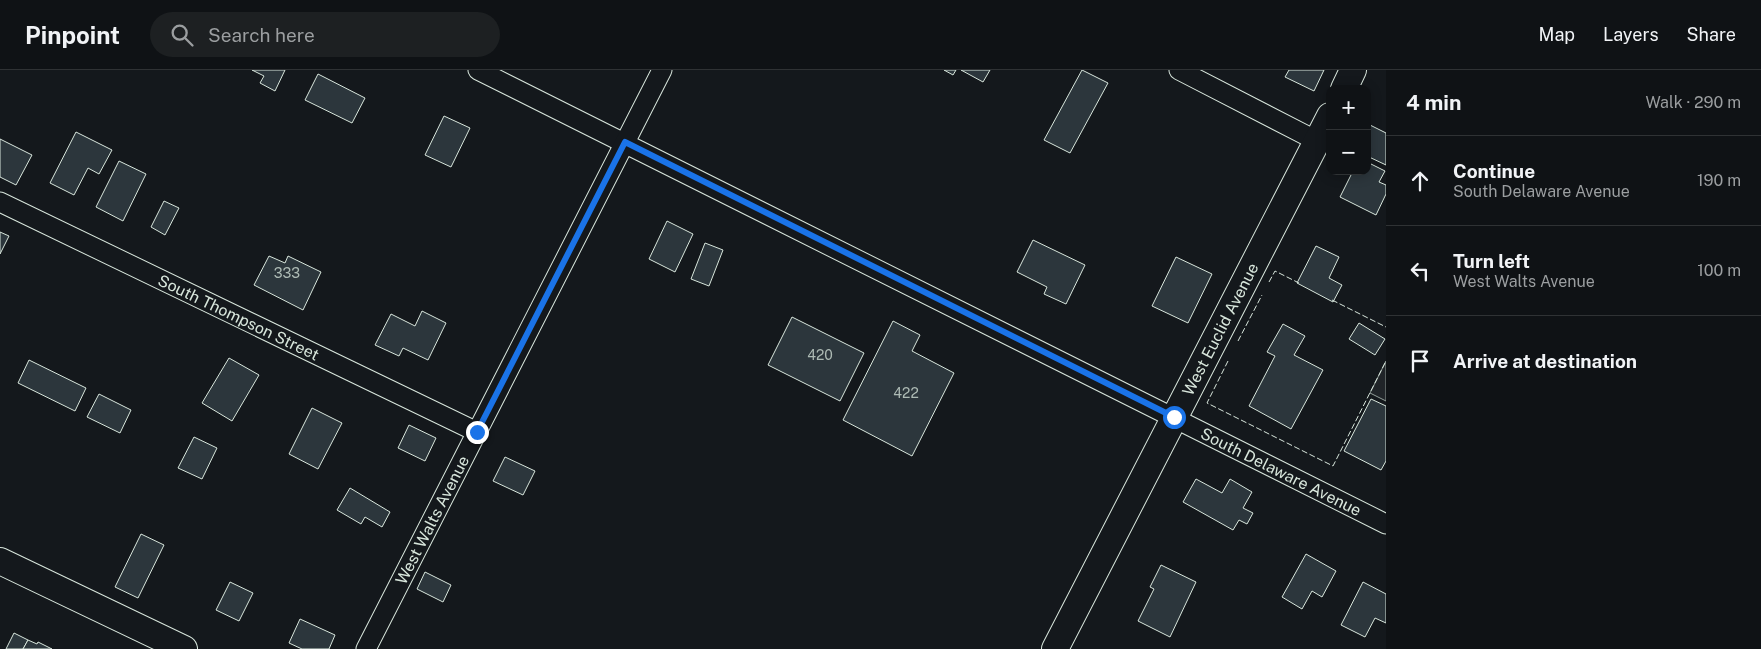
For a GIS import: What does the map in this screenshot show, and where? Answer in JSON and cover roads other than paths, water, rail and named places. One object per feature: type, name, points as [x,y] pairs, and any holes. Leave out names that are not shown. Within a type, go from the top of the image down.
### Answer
[{"type":"street","name":"South Delaware Avenue","points":[[478,70],[1386,524]]},
{"type":"street","name":"West Walts Avenue","points":[[366,649],[662,70]]},
{"type":"street","points":[[1179,70],[1317,141]]},
{"type":"street","points":[[1346,85],[1353,70]]},
{"type":"street","name":"West Euclid Avenue","points":[[1055,649],[1326,124]]},
{"type":"street","name":"South Thompson Street","points":[[0,202],[477,432]]},
{"type":"street","points":[[2,565],[184,649]]}]
